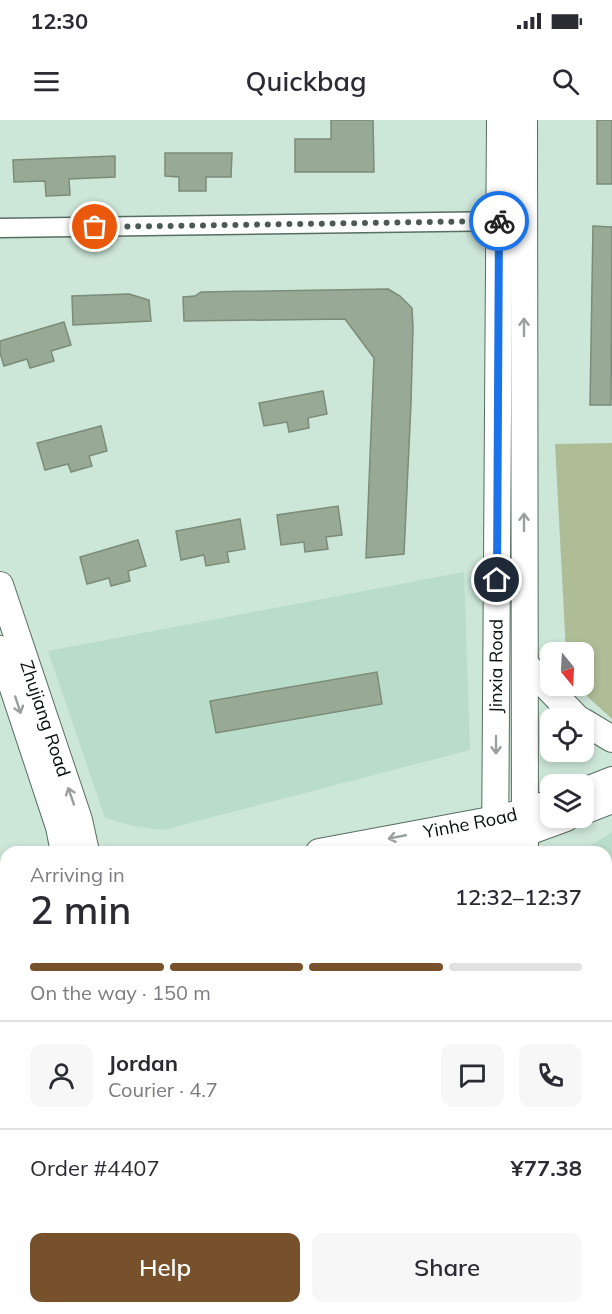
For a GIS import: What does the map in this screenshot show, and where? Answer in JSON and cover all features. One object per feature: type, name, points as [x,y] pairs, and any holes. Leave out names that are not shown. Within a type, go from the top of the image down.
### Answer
[{"type":"main road","name":"Jinxia Road","points":[[500,120],[511,221],[525,664],[525,832]]},
{"type":"main road","name":"Jinxia Road","points":[[495,837],[511,221],[524,120]]},
{"type":"main road","name":"Zhujiang Road","points":[[0,585],[79,820],[85,846]]},
{"type":"main road","name":"Zhujiang Road","points":[[0,649],[59,827],[63,846]]},
{"type":"main road","points":[[525,664],[567,708]]},
{"type":"main road","points":[[594,728],[612,739]]},
{"type":"main road","points":[[594,787],[612,780]]},
{"type":"main road","points":[[594,807],[612,800]]},
{"type":"main road","name":"Yinhe Road","points":[[525,832],[540,815]]},
{"type":"main road","name":"Yinhe Road","points":[[456,846],[540,827]]},
{"type":"main road","name":"Yinhe Road","points":[[389,846],[495,837]]},
{"type":"street","points":[[0,228],[511,221]]},
{"type":"shaded area","points":[[612,443],[612,719],[587,696],[594,696],[594,642],[565,642],[555,444]]},
{"type":"shaded area","points":[[464,572],[470,750],[163,830],[133,826],[105,818],[48,651]]},
{"type":"shaded area","points":[[612,832],[612,846],[590,846]]},
{"type":"building","points":[[331,120],[373,120],[374,172],[295,172],[295,139],[331,139]]},
{"type":"building","points":[[597,120],[612,120],[612,184],[597,184]]},
{"type":"building","points":[[165,153],[232,153],[231,177],[206,177],[206,191],[179,191],[179,177],[165,176]]},
{"type":"building","points":[[115,156],[115,177],[69,179],[70,195],[46,196],[45,181],[14,182],[13,160]]},
{"type":"building","points":[[593,226],[612,227],[611,405],[590,405]]},
{"type":"building","points":[[388,289],[400,296],[412,308],[411,403],[404,554],[366,558],[374,358],[345,319],[184,321],[183,297],[195,296],[201,292]]},
{"type":"building","points":[[129,294],[149,300],[151,321],[73,325],[72,296]]},
{"type":"building","points":[[64,322],[71,345],[51,351],[54,361],[30,368],[27,359],[4,366],[0,353],[0,341]]},
{"type":"building","points":[[323,391],[327,414],[308,418],[309,428],[289,432],[287,422],[264,426],[259,403]]},
{"type":"building","points":[[101,426],[107,451],[89,456],[92,466],[71,472],[68,464],[45,470],[37,443]]},
{"type":"building","points":[[338,506],[342,535],[326,537],[328,549],[305,552],[304,542],[281,545],[277,515]]},
{"type":"building","points":[[240,519],[245,549],[227,552],[229,562],[206,566],[204,555],[181,560],[176,531]]},
{"type":"building","points":[[138,540],[146,566],[128,571],[130,581],[111,586],[109,578],[87,584],[80,557]]},
{"type":"building","points":[[377,672],[382,704],[216,733],[210,701]]},
{"type":"way so far","points":[[95,227],[499,221]]},
{"type":"route","points":[[497,580],[499,221]]}]
